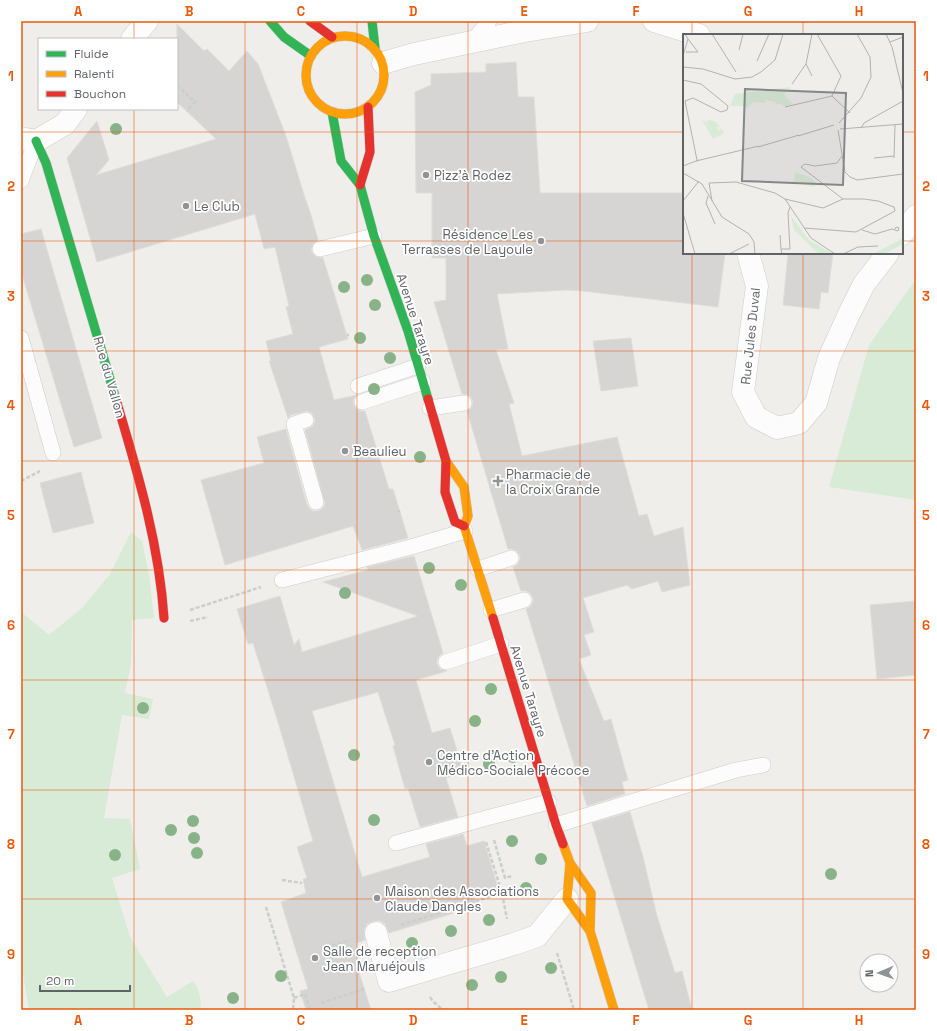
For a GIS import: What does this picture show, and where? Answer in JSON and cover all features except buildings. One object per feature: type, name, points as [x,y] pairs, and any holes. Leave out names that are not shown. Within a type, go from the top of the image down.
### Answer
[{"type":"main road","points":[[270,21],[284,36],[311,56]]},
{"type":"main road","points":[[310,21],[332,37]]},
{"type":"main road","points":[[372,21],[379,56],[385,76],[383,88],[377,99],[368,107],[357,113],[344,114],[332,112],[322,107],[314,99],[308,89],[306,66],[316,48],[332,37],[352,32],[368,42],[379,56]]},
{"type":"main road","points":[[360,185],[370,152],[368,107]]},
{"type":"main road","name":"Avenue Tarayre","points":[[332,112],[341,160],[360,185],[374,236],[408,332],[446,461],[464,487],[468,516],[465,528],[556,825],[570,863],[591,892],[590,931],[614,1010]]},
{"type":"main road","name":"Rue du Vallon","points":[[28,140],[46,163],[147,506],[160,565],[164,618]]},
{"type":"main road","name":"Avenue Tarayre","points":[[446,461],[445,492],[455,522],[465,528]]},
{"type":"main road","name":"Avenue Tarayre","points":[[570,863],[567,899],[590,931]]},
{"type":"street","points":[[133,38],[147,21]]},
{"type":"street","points":[[379,56],[414,54],[525,31],[587,21]]},
{"type":"street","points":[[654,21],[696,34]]},
{"type":"street","points":[[28,140],[64,124],[75,110]]},
{"type":"street","points":[[903,233],[916,216]]},
{"type":"street","name":"Rue Jules Duval","points":[[748,254],[757,286],[744,392],[756,417],[777,428],[799,423],[816,403],[829,358],[849,314],[864,284],[887,254]]},
{"type":"street","points":[[376,933],[389,981],[537,936],[567,899]]},
{"type":"lane","points":[[471,43],[489,21]]},
{"type":"lane","points":[[21,181],[28,140]]},
{"type":"lane","points":[[320,249],[374,236]]},
{"type":"lane","points":[[21,338],[52,453]]},
{"type":"lane","points":[[358,386],[418,366]]},
{"type":"lane","points":[[362,402],[423,382]]},
{"type":"lane","points":[[430,408],[464,403]]},
{"type":"lane","points":[[306,420],[294,424],[316,502]]},
{"type":"lane","points":[[282,580],[411,547],[465,528]]},
{"type":"lane","points":[[478,568],[511,558]]},
{"type":"lane","points":[[491,610],[524,600]]},
{"type":"lane","points":[[446,662],[501,644]]},
{"type":"lane","points":[[556,825],[736,770],[764,765]]},
{"type":"lane","points":[[396,843],[549,802]]},
{"type":"path","points":[[179,85],[195,102],[187,111]]},
{"type":"path","points":[[200,606],[252,589]]},
{"type":"path","points":[[187,622],[208,617]]},
{"type":"path","points":[[493,836],[506,878],[512,876]]},
{"type":"path","points":[[485,837],[503,902]]},
{"type":"path","points":[[282,880],[302,883]]},
{"type":"path","points":[[326,947],[502,894]]},
{"type":"path","points":[[266,907],[294,998],[293,1010]]},
{"type":"path","points":[[548,923],[574,1010]]},
{"type":"path","points":[[321,1003],[364,989]]},
{"type":"path","points":[[294,998],[305,994],[310,1010]]},
{"type":"path","points":[[432,1000],[440,1006],[442,1010]]},
{"type":"green space","points":[[916,279],[916,500],[829,487],[869,345]]},
{"type":"green space","points":[[131,532],[142,541],[149,574],[154,618],[132,620],[131,664],[125,693],[153,699],[149,719],[122,715],[104,818],[130,819],[140,869],[112,878],[130,937],[167,997],[193,981],[200,995],[201,1010],[29,1010],[21,962],[21,612],[49,635],[82,608],[110,574]]},
{"type":"traffic: fast","points":[[270,21],[284,37],[311,56]]},
{"type":"traffic: fast","points":[[372,21],[375,48]]},
{"type":"traffic: fast","points":[[332,112],[341,161],[360,185],[374,236],[408,331],[428,399]]},
{"type":"traffic: fast","points":[[36,141],[46,163],[117,403]]},
{"type":"traffic: slow","points":[[337,36],[353,36],[367,42],[378,53],[384,67],[384,75],[384,83],[378,97],[367,108],[353,114],[337,114],[323,108],[312,97],[306,83],[306,67],[312,53],[323,42],[337,36]]},
{"type":"traffic: slow","points":[[446,461],[464,487],[468,516],[464,526],[493,618]]},
{"type":"traffic: slow","points":[[563,844],[570,863],[591,893],[590,931]]},
{"type":"traffic: slow","points":[[570,863],[567,899],[590,931],[614,1010]]},
{"type":"traffic: jam","points":[[310,21],[332,37]]},
{"type":"traffic: jam","points":[[360,185],[370,152],[368,107]]},
{"type":"traffic: jam","points":[[428,399],[446,461],[445,492],[455,522],[464,526]]},
{"type":"traffic: jam","points":[[117,403],[140,482],[158,563],[164,618]]},
{"type":"traffic: jam","points":[[493,618],[563,844]]},
{"type":"place","name":"Pizz'à Rodez","points":[[426,175]]},
{"type":"place","name":"Le Club","points":[[186,206]]},
{"type":"place","name":"Résidence Les Terrasses de Layoule","points":[[541,241]]},
{"type":"place","name":"Beaulieu","points":[[345,451]]},
{"type":"place","name":"Pharmacie de la Croix Grande","points":[[498,481]]},
{"type":"place","name":"Centre d'Action Médico-Sociale Précoce","points":[[429,762]]},
{"type":"place","name":"Maison des Associations Claude Dangles","points":[[377,898]]},
{"type":"place","name":"Salle de reception Jean Maruéjouls","points":[[315,958]]}]
